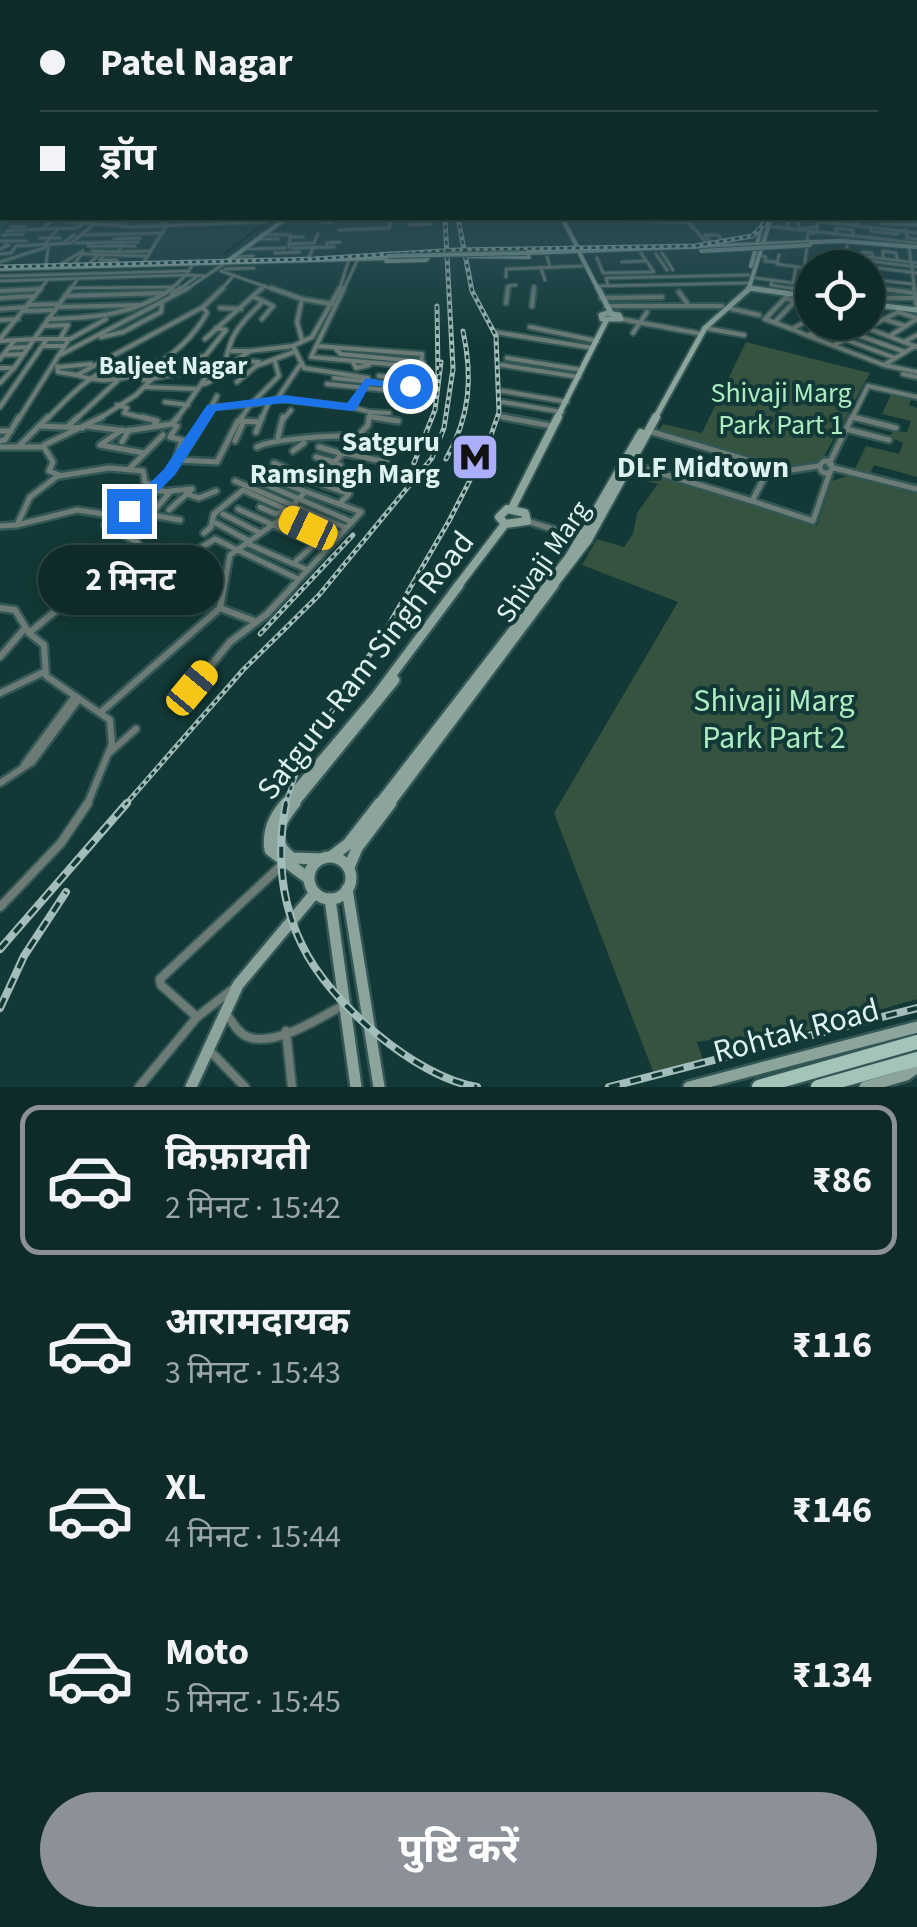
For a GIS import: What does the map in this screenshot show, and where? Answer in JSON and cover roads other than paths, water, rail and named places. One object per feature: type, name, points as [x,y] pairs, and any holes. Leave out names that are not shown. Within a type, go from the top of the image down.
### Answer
[{"type":"main road","points":[[225,263],[252,241]]},
{"type":"main road","points":[[225,263],[252,241]]},
{"type":"main road","points":[[516,509],[608,315],[571,241]]},
{"type":"main road","points":[[638,252],[659,253],[742,241]]},
{"type":"main road","points":[[761,241],[749,282],[787,296],[795,294]]},
{"type":"main road","points":[[776,241],[805,245],[868,244],[909,250],[917,246]]},
{"type":"main road","points":[[638,252],[719,246],[760,252],[786,244]]},
{"type":"main road","points":[[719,246],[736,252],[778,252],[805,245]]},
{"type":"main road","points":[[0,271],[144,259],[189,270],[288,250],[309,258],[333,258],[805,245],[917,246]]},
{"type":"main road","points":[[0,271],[46,262],[63,265],[74,260],[90,264],[144,259],[225,263],[425,253],[430,258],[333,258]]},
{"type":"main road","points":[[576,253],[498,258],[473,258],[469,254],[576,253]]},
{"type":"main road","points":[[349,260],[388,257]]},
{"type":"main road","points":[[584,266],[608,315],[622,319]]},
{"type":"main road","name":"Shivaji Marg","points":[[327,858],[348,844],[585,540],[702,331],[749,282]]},
{"type":"main road","points":[[885,306],[917,316]]},
{"type":"main road","points":[[516,509],[526,521],[510,525],[500,514],[516,509],[608,315]]},
{"type":"main road","name":"Shivaji Marg","points":[[350,866],[357,848],[585,540],[702,331]]},
{"type":"main road","name":"Satguru Ram Singh Road","points":[[327,858],[306,864],[288,856],[276,835],[282,818],[382,699],[510,525]]},
{"type":"main road","name":"Satguru Ram Singh Road","points":[[285,862],[270,850],[268,838],[276,815],[376,696],[510,525]]},
{"type":"main road","points":[[308,878],[312,867],[327,858],[350,866],[352,881],[348,888],[330,898],[314,894]]},
{"type":"main road","points":[[285,862],[301,869],[314,894]]},
{"type":"main road","points":[[348,888],[380,1087]]},
{"type":"main road","points":[[191,1087],[238,985],[314,894]]},
{"type":"main road","points":[[330,898],[356,1087]]},
{"type":"main road","name":"Rohtak Road","points":[[688,1087],[917,1027]]},
{"type":"main road","points":[[759,1087],[917,1042]]},
{"type":"main road","points":[[818,1087],[917,1063]]},
{"type":"main road","points":[[864,1087],[906,1075],[917,1063]]},
{"type":"street","points":[[4,241],[11,253],[16,246],[74,241]]},
{"type":"street","points":[[50,241],[78,241]]},
{"type":"street","points":[[50,241],[46,262],[67,256]]},
{"type":"street","points":[[0,271],[50,241]]},
{"type":"street","points":[[88,241],[88,246],[142,241]]},
{"type":"street","points":[[92,241],[137,243]]},
{"type":"street","points":[[1,444],[70,339],[107,317],[156,241]]},
{"type":"street","points":[[144,259],[156,241]]},
{"type":"street","points":[[288,250],[289,241]]},
{"type":"street","points":[[275,253],[315,241]]},
{"type":"street","points":[[712,241],[719,246]]},
{"type":"street","points":[[805,250],[806,241]]},
{"type":"street","points":[[885,241],[917,246]]},
{"type":"street","points":[[327,247],[327,243],[340,242]]},
{"type":"street","points":[[60,274],[63,265],[82,253],[111,244],[137,243]]},
{"type":"street","points":[[137,243],[144,259]]},
{"type":"street","points":[[111,244],[144,259]]},
{"type":"street","points":[[60,339],[115,263],[100,260],[111,244]]},
{"type":"street","points":[[90,264],[111,244]]},
{"type":"street","points":[[243,248],[334,246]]},
{"type":"street","points":[[313,248],[321,249]]},
{"type":"street","points":[[309,258],[313,248]]},
{"type":"street","points":[[288,250],[299,252]]},
{"type":"street","points":[[909,250],[909,264]]},
{"type":"street","points":[[885,251],[896,253],[898,262]]},
{"type":"street","points":[[596,258],[603,272],[654,272],[638,252]]},
{"type":"street","points":[[760,252],[765,261],[795,266]]},
{"type":"street","points":[[777,262],[778,252]]},
{"type":"street","points":[[74,260],[82,253]]},
{"type":"street","points":[[659,253],[670,270]]},
{"type":"street","points":[[46,322],[124,318],[164,294],[209,276],[225,263],[253,256]]},
{"type":"street","points":[[547,256],[550,267]]},
{"type":"street","points":[[498,258],[506,278]]},
{"type":"street","points":[[245,360],[275,362],[302,340],[312,338],[332,304],[349,260]]},
{"type":"street","points":[[357,261],[312,358],[353,362],[355,368],[361,369],[374,364],[385,351]]},
{"type":"street","points":[[622,262],[646,261]]},
{"type":"street","points":[[225,263],[254,268]]},
{"type":"street","points":[[225,263],[234,275],[302,299],[332,304]]},
{"type":"street","points":[[885,265],[909,264],[915,271]]},
{"type":"street","points":[[500,268],[600,266]]},
{"type":"street","points":[[564,267],[567,275]]},
{"type":"street","points":[[26,275],[32,268]]},
{"type":"street","points":[[541,268],[545,280]]},
{"type":"street","points":[[885,268],[915,271]]},
{"type":"street","points":[[0,293],[18,269]]},
{"type":"street","points":[[0,271],[13,276],[189,270],[199,276]]},
{"type":"street","points":[[132,274],[156,276],[189,270]]},
{"type":"street","points":[[58,356],[109,330],[164,294],[189,270]]},
{"type":"street","points":[[0,271],[8,281]]},
{"type":"street","points":[[880,343],[917,316],[912,284],[915,271]]},
{"type":"street","points":[[596,286],[783,278],[793,282],[795,272]]},
{"type":"street","points":[[8,281],[105,275]]},
{"type":"street","points":[[68,426],[120,380],[191,337],[203,323],[204,310],[234,275]]},
{"type":"street","points":[[141,305],[156,276]]},
{"type":"street","points":[[115,320],[199,276],[209,276]]},
{"type":"street","points":[[12,390],[1,386],[78,279]]},
{"type":"street","points":[[0,340],[48,280]]},
{"type":"street","points":[[772,280],[771,285],[795,291]]},
{"type":"street","points":[[885,281],[912,284]]},
{"type":"street","points":[[890,282],[890,290]]},
{"type":"street","points":[[506,302],[508,286],[516,284]]},
{"type":"street","points":[[204,339],[265,286]]},
{"type":"street","points":[[532,306],[534,286]]},
{"type":"street","points":[[71,288],[127,291]]},
{"type":"street","points":[[0,293],[40,289]]},
{"type":"street","points":[[144,384],[199,387],[214,381],[227,362],[225,347],[233,331],[276,289]]},
{"type":"street","points":[[885,289],[915,295]]},
{"type":"street","points":[[66,296],[148,290],[164,294]]},
{"type":"street","points":[[148,290],[164,294]]},
{"type":"street","points":[[679,292],[686,304]]},
{"type":"street","points":[[0,293],[34,296]]},
{"type":"street","points":[[88,340],[124,332],[161,312],[164,294]]},
{"type":"street","points":[[601,298],[661,295],[666,304]]},
{"type":"street","points":[[885,298],[901,300],[901,296],[915,295]]},
{"type":"street","points":[[775,322],[795,301],[787,296],[765,319],[795,330]]},
{"type":"street","points":[[254,297],[274,306],[262,318]]},
{"type":"street","points":[[302,299],[296,322],[302,340]]},
{"type":"street","points":[[608,315],[666,304],[724,307],[759,315]]},
{"type":"street","points":[[0,308],[141,305]]},
{"type":"street","points":[[78,375],[94,363],[211,307]]},
{"type":"street","points":[[220,308],[240,309]]},
{"type":"street","points":[[886,317],[906,311]]},
{"type":"street","points":[[632,333],[647,312]]},
{"type":"street","points":[[885,312],[886,317]]},
{"type":"street","points":[[770,314],[781,316]]},
{"type":"street","points":[[886,317],[905,326]]},
{"type":"street","points":[[622,319],[744,335]]},
{"type":"street","points":[[0,320],[18,320]]},
{"type":"street","points":[[46,322],[71,321]]},
{"type":"street","points":[[118,332],[123,326]]},
{"type":"street","points":[[0,328],[11,327]]},
{"type":"street","points":[[530,327],[595,344]]},
{"type":"street","points":[[205,356],[226,330],[216,328]]},
{"type":"street","points":[[495,332],[595,344]]},
{"type":"street","points":[[885,335],[916,347]]},
{"type":"street","points":[[904,342],[917,335]]},
{"type":"street","points":[[0,406],[48,339]]},
{"type":"street","points":[[0,340],[70,339]]},
{"type":"street","points":[[1,358],[15,340]]},
{"type":"street","points":[[822,340],[917,374]]},
{"type":"street","points":[[834,345],[842,340]]},
{"type":"street","points":[[847,340],[895,358]]},
{"type":"street","points":[[873,340],[905,352]]},
{"type":"street","points":[[846,350],[858,344]]},
{"type":"street","points":[[43,346],[65,346]]},
{"type":"street","points":[[317,346],[422,354],[423,362],[420,368],[374,364]]},
{"type":"street","points":[[8,348],[29,347]]},
{"type":"street","points":[[334,347],[341,354],[423,362]]},
{"type":"street","points":[[884,365],[916,347]]},
{"type":"street","points":[[232,351],[294,349]]},
{"type":"street","points":[[294,349],[300,365],[310,370],[410,385]]},
{"type":"street","points":[[858,355],[870,349]]},
{"type":"street","points":[[172,424],[196,396],[216,363],[250,352]]},
{"type":"street","points":[[1,358],[24,354]]},
{"type":"street","points":[[19,446],[95,370],[119,368],[133,360],[165,365],[226,355]]},
{"type":"street","points":[[1,358],[19,361]]},
{"type":"street","points":[[507,358],[580,374]]},
{"type":"street","points":[[180,373],[194,360]]},
{"type":"street","points":[[237,382],[247,368],[267,362]]},
{"type":"street","points":[[176,460],[218,462],[250,405],[279,376],[275,362]]},
{"type":"street","points":[[52,366],[94,363]]},
{"type":"street","points":[[1,444],[41,446],[85,427],[117,406],[165,365]]},
{"type":"street","points":[[278,400],[300,365]]},
{"type":"street","points":[[502,365],[580,374]]},
{"type":"street","points":[[59,367],[58,372],[85,379],[120,380]]},
{"type":"street","points":[[0,372],[14,368]]},
{"type":"street","points":[[378,376],[407,379],[412,368]]},
{"type":"street","points":[[0,372],[8,375]]},
{"type":"street","points":[[144,384],[180,373],[208,373]]},
{"type":"street","points":[[334,378],[367,379]]},
{"type":"street","points":[[351,407],[367,379]]},
{"type":"street","points":[[328,384],[374,392],[387,390]]},
{"type":"street","points":[[267,386],[285,389]]},
{"type":"street","points":[[630,464],[814,521],[846,428],[869,386],[917,398]]},
{"type":"street","points":[[502,391],[567,402]]},
{"type":"street","points":[[129,511],[176,460],[218,396]]},
{"type":"street","points":[[212,408],[278,400],[351,407],[398,421]]},
{"type":"street","points":[[165,402],[188,405]]},
{"type":"street","points":[[256,432],[269,402]]},
{"type":"street","points":[[502,402],[562,412]]},
{"type":"street","points":[[334,462],[357,438],[372,413],[384,405]]},
{"type":"street","points":[[117,406],[140,419],[157,420],[154,425]]},
{"type":"street","points":[[278,437],[284,414],[291,410]]},
{"type":"street","points":[[372,413],[389,413]]},
{"type":"street","points":[[852,417],[896,428]]},
{"type":"street","points":[[502,418],[555,426]]},
{"type":"street","points":[[242,421],[260,422]]},
{"type":"street","points":[[234,441],[242,421]]},
{"type":"street","points":[[41,426],[129,430],[172,424],[178,426],[170,437],[182,440],[176,460]]},
{"type":"street","points":[[846,428],[889,440]]},
{"type":"street","points":[[122,430],[100,446],[144,453]]},
{"type":"street","points":[[122,442],[129,430]]},
{"type":"street","points":[[0,431],[11,431]]},
{"type":"street","points":[[649,431],[788,472],[818,466],[917,489]]},
{"type":"street","points":[[293,450],[331,432],[372,438]]},
{"type":"street","points":[[130,468],[163,436]]},
{"type":"street","points":[[257,447],[278,437],[306,441]]},
{"type":"street","points":[[357,438],[372,446]]},
{"type":"street","points":[[41,446],[52,459],[49,471],[58,476]]},
{"type":"street","points":[[319,447],[386,462]]},
{"type":"street","points":[[316,457],[340,465],[324,485]]},
{"type":"street","points":[[274,463],[349,494],[339,504]]},
{"type":"street","points":[[752,501],[770,467]]},
{"type":"street","points":[[17,525],[30,498],[58,476],[130,468],[143,471],[145,482],[153,488],[192,489],[169,510]]},
{"type":"street","points":[[274,480],[286,469]]},
{"type":"street","points":[[308,471],[334,472]]},
{"type":"street","points":[[192,688],[230,642],[267,614],[362,512],[256,476],[352,522]]},
{"type":"street","points":[[235,481],[334,541]]},
{"type":"street","points":[[204,533],[211,527],[214,514],[243,490],[343,531]]},
{"type":"street","points":[[150,514],[170,491]]},
{"type":"street","points":[[186,494],[200,498],[216,491]]},
{"type":"street","points":[[101,712],[220,608],[227,564],[234,550],[272,525],[306,492]]},
{"type":"street","points":[[260,507],[276,514],[285,510]]},
{"type":"street","points":[[238,509],[326,549]]},
{"type":"street","points":[[0,526],[77,510],[110,515],[129,511],[180,520]]},
{"type":"street","points":[[225,528],[246,513]]},
{"type":"street","points":[[223,514],[260,533]]},
{"type":"street","points":[[110,515],[105,525],[137,542],[142,551]]},
{"type":"street","points":[[526,521],[585,540]]},
{"type":"street","points":[[216,523],[308,570]]},
{"type":"street","points":[[164,601],[183,574],[188,556],[212,539],[298,580]]},
{"type":"street","points":[[294,563],[315,544]]},
{"type":"street","points":[[0,657],[27,630],[70,599],[89,569],[142,551],[188,556]]},
{"type":"street","points":[[262,563],[272,554]]},
{"type":"street","points":[[0,608],[14,610],[46,648],[44,672]]},
{"type":"street","points":[[220,608],[254,622]]},
{"type":"street","points":[[0,693],[44,672]]},
{"type":"street","points":[[0,907],[70,831],[95,790],[114,736],[111,721],[44,672]]},
{"type":"street","points":[[0,782],[35,759],[77,698]]},
{"type":"street","points":[[109,753],[136,729]]},
{"type":"street","points":[[197,1017],[160,986],[160,979],[285,862]]},
{"type":"street","points":[[139,1087],[197,1017],[238,985]]},
{"type":"street","points":[[224,1010],[240,1032],[251,1039],[286,1032],[344,1005]]},
{"type":"street","points":[[286,1032],[292,1087]]},
{"type":"street","points":[[207,1048],[246,1087]]},
{"type":"waterway","points":[[224,254],[242,241]]},
{"type":"railway","points":[[446,241],[447,251]]},
{"type":"railway","points":[[462,241],[464,250]]},
{"type":"railway","points":[[464,250],[695,246],[725,241]]},
{"type":"railway","points":[[285,805],[303,754],[381,638],[449,521],[487,447],[499,412],[496,336],[472,291],[464,250]]},
{"type":"railway","points":[[447,251],[464,250]]},
{"type":"railway","points":[[0,267],[314,259],[447,251]]},
{"type":"railway","points":[[125,805],[243,670],[319,595],[432,458],[444,428],[453,369],[447,251]]},
{"type":"railway","points":[[437,306],[438,376]]},
{"type":"railway","points":[[446,459],[460,428],[467,397],[463,331]]},
{"type":"railway","points":[[414,463],[435,410],[441,362]]},
{"type":"railway","points":[[260,634],[353,535]]},
{"type":"railway","points":[[0,949],[127,803]]},
{"type":"railway","points":[[286,803],[281,857],[285,893],[295,928],[315,967],[376,1034],[427,1069],[477,1087]]},
{"type":"railway","points":[[0,1008],[24,956],[66,892]]},
{"type":"railway","points":[[609,1087],[917,1008]]},
{"type":"place","name":"Satguru Ramsingh Marg","points":[[475,457]]},
{"type":"district","name":"Baljeet Nagar","points":[[173,365]]},
{"type":"district","name":"DLF Midtown","points":[[703,467]]},
{"type":"park label","name":"Shivaji Marg Park Part 1","points":[[781,408]]},
{"type":"park label","name":"Shivaji Marg Park Part 2","points":[[774,718]]}]
